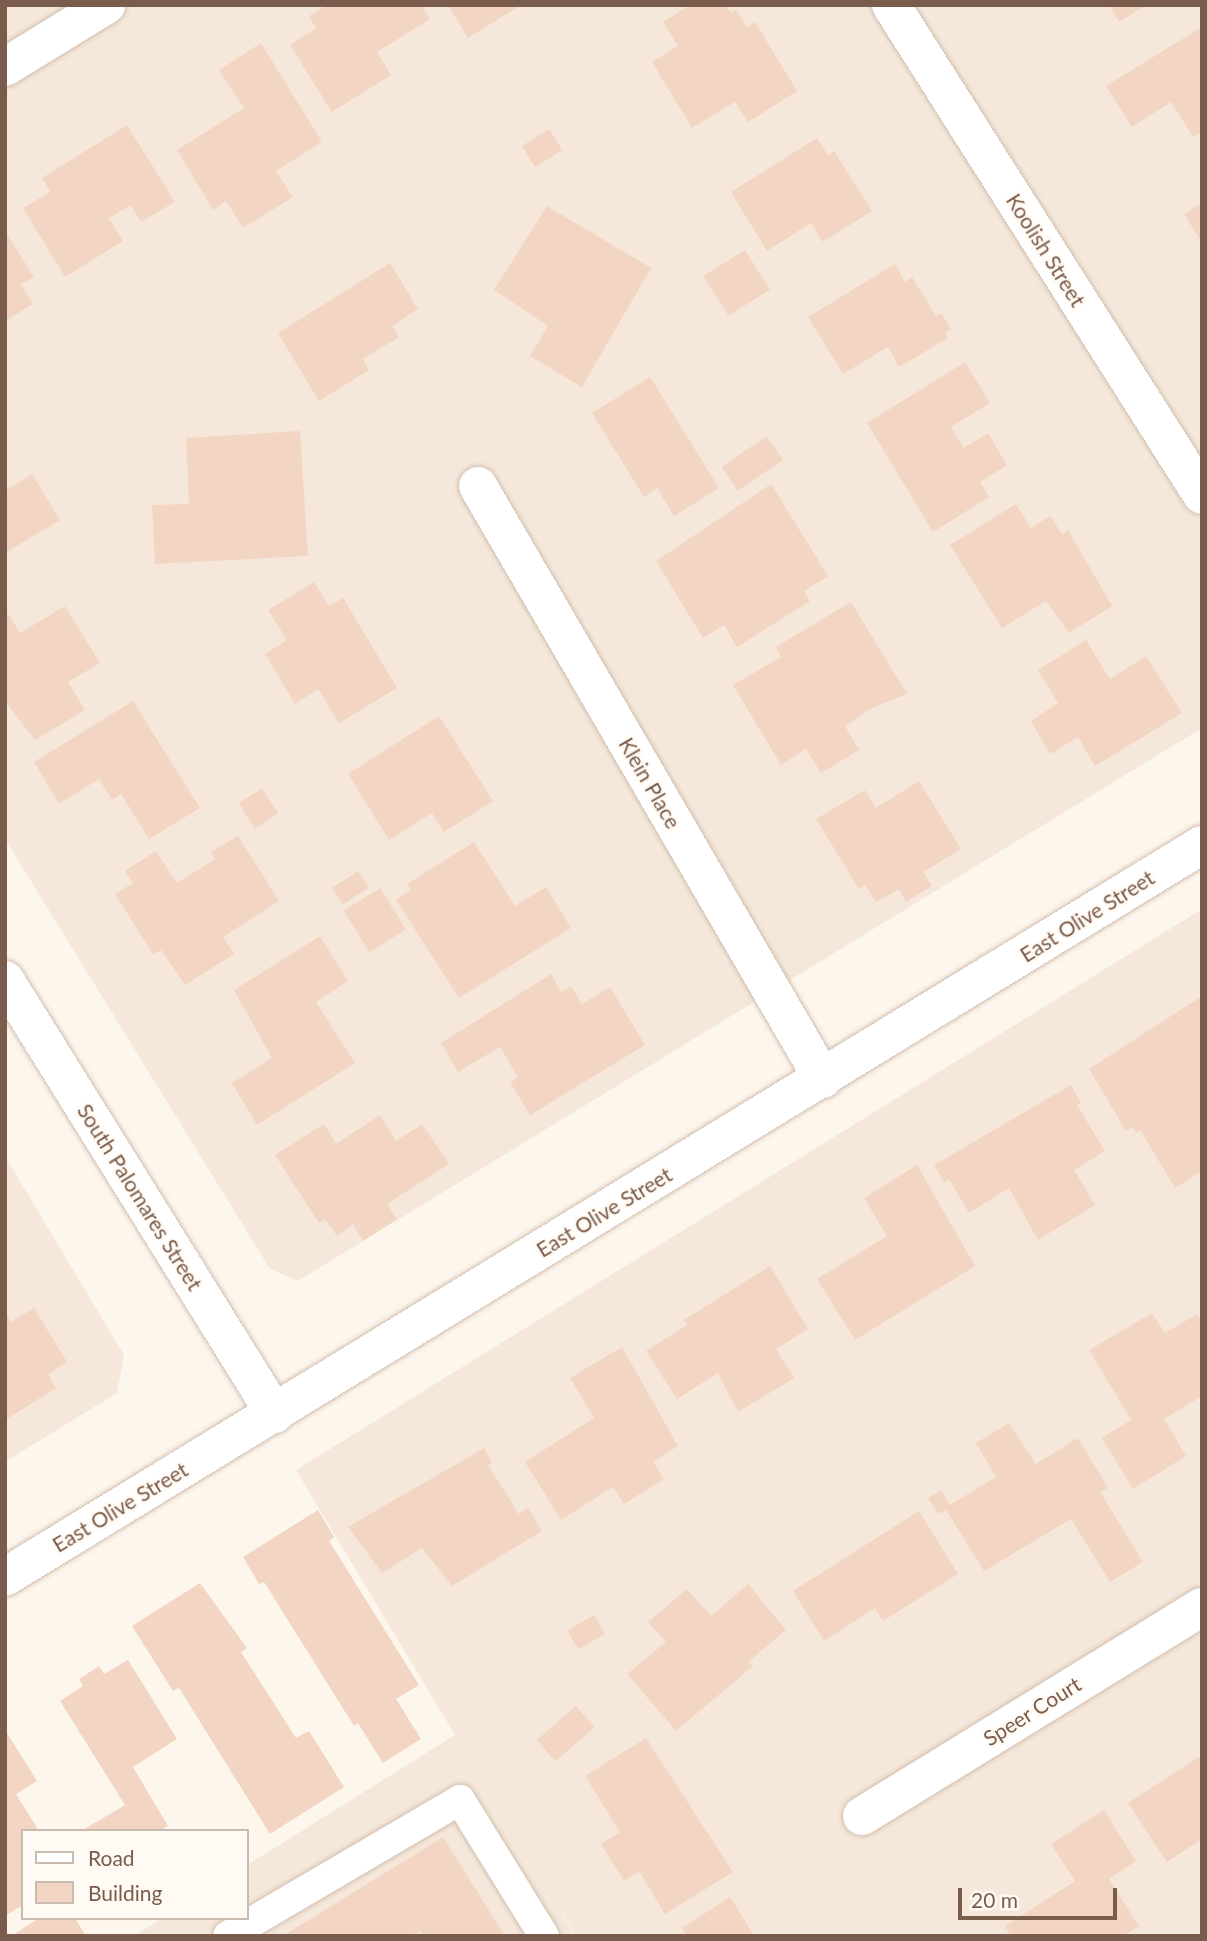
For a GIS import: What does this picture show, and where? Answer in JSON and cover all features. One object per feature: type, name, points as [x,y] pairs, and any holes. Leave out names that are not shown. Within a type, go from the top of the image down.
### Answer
[{"type":"street","points":[[5,67],[106,5]]},
{"type":"street","name":"Koolish Street","points":[[891,5],[1202,495]]},
{"type":"street","name":"Klein Place","points":[[478,486],[823,1079]]},
{"type":"street","name":"East Olive Street","points":[[5,1577],[1202,845]]},
{"type":"street","name":"South Palomares Street","points":[[5,980],[275,1414]]},
{"type":"street","name":"Speer Court","points":[[862,1816],[1202,1607]]},
{"type":"lane","points":[[228,1936],[460,1800],[544,1936]]},
{"type":"shaded area","points":[[5,5],[1202,5],[1202,728],[298,1281],[270,1269],[5,839]]},
{"type":"shaded area","points":[[1202,909],[1202,1936],[576,1936],[547,1887],[575,1936],[134,1936],[159,1920],[248,1920],[248,1864],[455,1735],[296,1470]]},
{"type":"shaded area","points":[[5,1156],[124,1355],[117,1393],[5,1462]]},
{"type":"building","points":[[327,5],[421,5],[430,19],[377,52],[391,75],[332,112],[290,45],[316,28],[309,16]]},
{"type":"building","points":[[448,5],[521,5],[468,38]]},
{"type":"building","points":[[690,5],[726,5],[731,13],[736,10],[747,27],[755,22],[797,91],[748,122],[735,102],[692,128],[652,62],[678,46],[663,22]]},
{"type":"building","points":[[1109,5],[1146,5],[1119,22]]},
{"type":"building","points":[[1202,27],[1202,132],[1193,137],[1171,102],[1132,127],[1106,86]]},
{"type":"building","points":[[261,43],[322,142],[276,171],[293,197],[243,228],[226,201],[213,210],[177,150],[244,108],[219,70]]},
{"type":"building","points":[[127,125],[175,202],[141,222],[131,205],[109,218],[123,241],[65,277],[23,208],[50,192],[42,178]]},
{"type":"building","points":[[549,129],[562,150],[535,167],[522,146]]},
{"type":"building","points":[[817,138],[828,155],[834,151],[872,211],[823,242],[811,223],[767,251],[731,192]]},
{"type":"building","points":[[1202,203],[1202,243],[1184,214]]},
{"type":"building","points":[[547,206],[651,268],[582,387],[530,356],[548,326],[494,290]]},
{"type":"building","points":[[5,231],[34,277],[21,284],[33,304],[5,321]]},
{"type":"building","points":[[745,250],[770,290],[728,316],[703,276]]},
{"type":"building","points":[[390,263],[418,309],[392,326],[399,337],[363,359],[369,370],[319,401],[278,333]]},
{"type":"building","points":[[895,264],[905,282],[912,277],[936,316],[941,313],[951,329],[945,333],[948,338],[899,367],[888,347],[843,374],[808,317]]},
{"type":"building","points":[[965,362],[990,403],[951,427],[964,448],[988,433],[1007,465],[980,482],[989,497],[933,532],[867,423]]},
{"type":"building","points":[[650,377],[719,488],[674,516],[657,488],[644,497],[592,413]]},
{"type":"building","points":[[300,431],[308,556],[155,564],[152,505],[189,504],[186,438]]},
{"type":"building","points":[[767,436],[783,460],[738,491],[721,467]]},
{"type":"building","points":[[32,474],[60,520],[5,553],[5,491]]},
{"type":"building","points":[[771,484],[828,576],[804,591],[810,601],[737,647],[724,625],[703,638],[656,561]]},
{"type":"building","points":[[1016,504],[1031,528],[1050,516],[1062,534],[1068,530],[1112,606],[1069,633],[1046,601],[1002,628],[950,545]]},
{"type":"building","points":[[314,582],[329,606],[343,598],[397,688],[339,723],[318,689],[295,704],[265,654],[287,640],[268,610]]},
{"type":"building","points":[[851,602],[907,694],[874,707],[845,726],[859,750],[821,773],[806,749],[781,765],[733,685],[781,657],[776,647]]},
{"type":"building","points":[[65,606],[100,663],[68,682],[85,710],[35,740],[5,701],[5,616],[8,614],[20,633]]},
{"type":"building","points":[[1086,640],[1110,679],[1146,656],[1182,713],[1095,766],[1078,737],[1050,754],[1031,721],[1058,703],[1038,670]]},
{"type":"building","points":[[133,701],[200,808],[149,839],[121,794],[112,800],[99,779],[59,804],[34,762]]},
{"type":"building","points":[[439,716],[493,801],[444,832],[432,813],[389,840],[348,774]]},
{"type":"building","points":[[919,781],[961,849],[923,872],[932,886],[906,902],[899,889],[876,902],[865,885],[859,889],[816,819],[865,790],[876,808]]},
{"type":"building","points":[[262,788],[278,813],[255,828],[239,803]]},
{"type":"building","points":[[238,836],[279,901],[223,937],[234,954],[185,985],[161,950],[153,954],[115,894],[133,883],[125,871],[156,851],[177,883],[215,859],[211,852]]},
{"type":"building","points":[[474,842],[515,906],[546,887],[571,928],[459,998],[396,900],[411,890],[407,884]]},
{"type":"building","points":[[358,871],[369,888],[343,905],[332,888]]},
{"type":"building","points":[[380,888],[406,930],[369,952],[344,911]]},
{"type":"building","points":[[320,936],[348,981],[316,1002],[355,1063],[257,1125],[232,1083],[272,1058],[234,990]]},
{"type":"building","points":[[551,974],[561,992],[571,986],[582,1004],[610,987],[645,1045],[530,1115],[510,1082],[518,1077],[500,1047],[458,1072],[441,1043]]},
{"type":"building","points":[[1202,996],[1202,1171],[1175,1188],[1141,1131],[1136,1133],[1133,1127],[1126,1131],[1089,1069]]},
{"type":"building","points":[[1071,1085],[1081,1103],[1077,1105],[1105,1151],[1074,1170],[1095,1205],[1038,1240],[1009,1188],[969,1213],[949,1179],[944,1182],[934,1165]]},
{"type":"building","points":[[380,1115],[396,1141],[422,1124],[449,1164],[387,1204],[397,1219],[363,1241],[353,1224],[337,1236],[325,1219],[319,1223],[275,1155],[324,1124],[336,1144]]},
{"type":"building","points":[[917,1165],[975,1266],[855,1340],[817,1279],[887,1236],[864,1198]]},
{"type":"building","points":[[770,1266],[808,1329],[776,1349],[794,1378],[738,1412],[718,1373],[677,1399],[646,1351],[687,1325],[684,1320]]},
{"type":"building","points":[[34,1308],[67,1362],[48,1374],[56,1388],[5,1420],[5,1312],[11,1322]]},
{"type":"building","points":[[1152,1313],[1165,1333],[1197,1314],[1202,1322],[1202,1396],[1164,1419],[1186,1456],[1133,1489],[1102,1438],[1131,1420],[1089,1350]]},
{"type":"building","points":[[622,1347],[678,1446],[653,1462],[664,1479],[624,1504],[613,1487],[561,1520],[525,1462],[594,1418],[570,1378]]},
{"type":"building","points":[[1009,1423],[1036,1464],[1078,1438],[1108,1488],[1100,1492],[1143,1562],[1110,1582],[1071,1519],[984,1571],[946,1510],[938,1514],[928,1498],[941,1490],[950,1505],[996,1477],[976,1443]]},
{"type":"building","points":[[484,1448],[492,1462],[488,1465],[519,1514],[528,1508],[542,1531],[452,1586],[422,1548],[382,1573],[348,1527]]},
{"type":"building","points":[[318,1510],[334,1537],[329,1541],[419,1685],[396,1699],[421,1739],[383,1763],[358,1723],[354,1726],[264,1582],[259,1584],[243,1557]]},
{"type":"building","points":[[919,1511],[958,1574],[883,1621],[875,1608],[824,1641],[793,1591]]},
{"type":"building","points":[[200,1583],[247,1648],[241,1652],[296,1738],[309,1731],[344,1787],[270,1834],[179,1688],[173,1691],[132,1626]]},
{"type":"building","points":[[748,1584],[786,1630],[748,1662],[753,1666],[676,1731],[627,1674],[666,1642],[648,1622],[687,1589],[711,1616]]},
{"type":"building","points":[[594,1615],[605,1634],[578,1650],[567,1631]]},
{"type":"building","points":[[128,1660],[177,1739],[133,1767],[168,1826],[163,1829],[84,1829],[125,1805],[60,1701],[83,1686],[79,1679],[99,1666],[104,1674]]},
{"type":"building","points":[[576,1706],[594,1727],[555,1761],[537,1740]]},
{"type":"building","points":[[5,1730],[37,1781],[16,1794],[38,1829],[21,1829],[21,1906],[5,1916]]},
{"type":"building","points":[[646,1738],[733,1872],[665,1914],[639,1871],[624,1881],[601,1844],[620,1832],[585,1776]]},
{"type":"building","points":[[1202,1755],[1202,1839],[1167,1862],[1128,1803]]},
{"type":"building","points":[[1104,1810],[1136,1861],[1109,1879],[1139,1926],[1123,1936],[1011,1936],[1005,1926],[1075,1881],[1051,1844]]},
{"type":"building","points":[[443,1837],[505,1936],[423,1936],[420,1931],[412,1936],[283,1936]]},
{"type":"building","points":[[730,1897],[754,1936],[687,1936],[682,1928]]},
{"type":"building","points":[[36,1920],[76,1920],[86,1936],[11,1936]]}]
